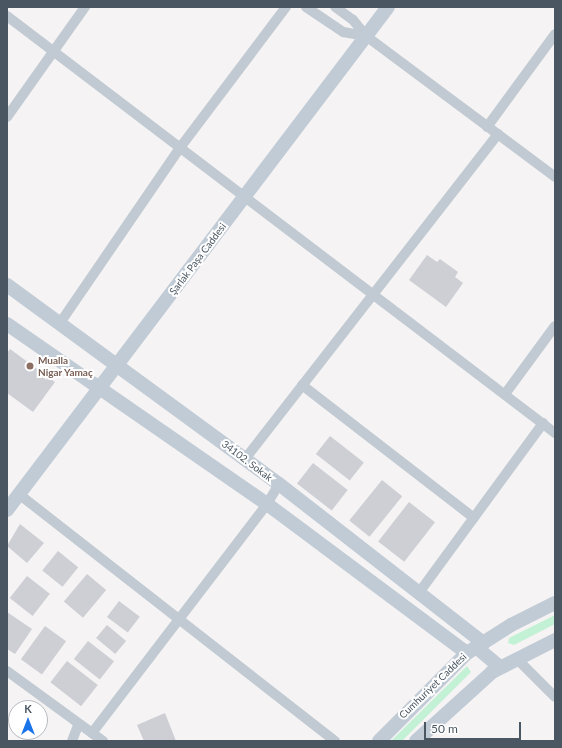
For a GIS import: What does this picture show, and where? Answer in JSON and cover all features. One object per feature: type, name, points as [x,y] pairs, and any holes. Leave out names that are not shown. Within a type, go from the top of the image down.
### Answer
[{"type":"street","points":[[7,117],[85,7]]},
{"type":"street","points":[[60,323],[179,149],[286,7]]},
{"type":"street","points":[[306,7],[343,32],[366,36]]},
{"type":"street","points":[[335,7],[353,20],[366,36],[555,177]]},
{"type":"street","name":"Şarlak Paşa Caddesi","points":[[7,510],[20,495],[97,387],[117,364],[246,196],[388,7]]},
{"type":"street","points":[[7,16],[179,149],[246,196],[555,433]]},
{"type":"street","points":[[487,126],[555,34]]},
{"type":"street","points":[[245,459],[498,134]]},
{"type":"street","name":"34102. Sokak","points":[[7,285],[279,484],[418,594],[466,627],[475,648]]},
{"type":"street","points":[[7,324],[475,648],[500,667]]},
{"type":"street","points":[[505,394],[555,326]]},
{"type":"street","points":[[302,385],[474,518]]},
{"type":"street","points":[[418,594],[543,424]]},
{"type":"street","points":[[92,733],[267,504],[279,484]]},
{"type":"street","points":[[20,495],[178,620],[335,741]]},
{"type":"street","name":"Cumhuriyet Caddesi","points":[[379,741],[475,648],[555,603]]},
{"type":"street","points":[[416,741],[472,687],[500,667],[518,660],[555,640]]},
{"type":"street","points":[[518,660],[555,697]]},
{"type":"street","points":[[7,672],[78,725],[103,741]]},
{"type":"street","points":[[72,741],[78,725]]},
{"type":"green space","points":[[555,615],[555,624],[514,645],[508,643],[509,638]]},
{"type":"green space","points":[[467,666],[471,672],[402,741],[391,741]]},
{"type":"building","points":[[427,255],[437,262],[440,259],[458,272],[455,277],[463,283],[446,307],[409,280]]},
{"type":"building","points":[[10,349],[55,382],[33,412],[7,393],[7,353]]},
{"type":"building","points":[[330,436],[364,462],[350,481],[316,454]]},
{"type":"building","points":[[313,463],[348,490],[332,511],[297,483]]},
{"type":"building","points":[[382,480],[402,496],[369,537],[349,520]]},
{"type":"building","points":[[409,502],[435,522],[404,562],[378,541]]},
{"type":"building","points":[[20,524],[44,543],[27,563],[7,546]]},
{"type":"building","points":[[58,551],[78,567],[62,587],[42,570]]},
{"type":"building","points":[[87,574],[106,590],[83,618],[64,602]]},
{"type":"building","points":[[27,576],[50,594],[33,616],[10,598]]},
{"type":"building","points":[[119,601],[140,617],[128,633],[107,617]]},
{"type":"building","points":[[7,612],[32,629],[15,654],[7,649]]},
{"type":"building","points":[[107,625],[126,641],[115,654],[96,638]]},
{"type":"building","points":[[45,626],[66,641],[42,674],[21,659]]},
{"type":"building","points":[[88,641],[114,661],[100,679],[74,659]]},
{"type":"building","points":[[67,661],[98,685],[81,706],[50,682]]},
{"type":"building","points":[[165,713],[176,741],[144,741],[137,725]]},
{"type":"place","name":"Mualla Nigar Yamaç","points":[[30,366]]}]
